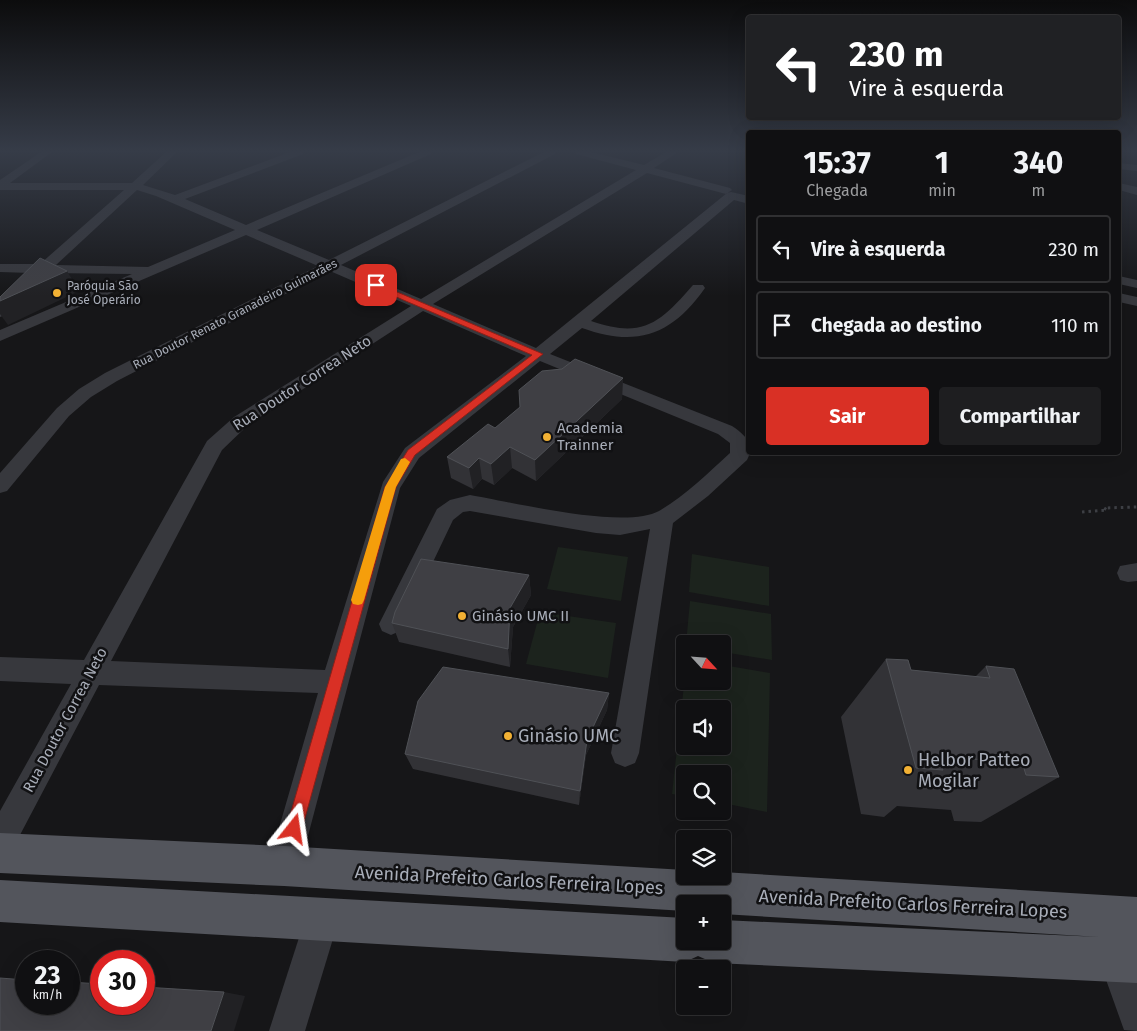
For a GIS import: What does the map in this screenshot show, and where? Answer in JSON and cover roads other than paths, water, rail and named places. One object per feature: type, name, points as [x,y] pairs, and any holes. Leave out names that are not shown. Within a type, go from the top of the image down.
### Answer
[{"type":"main road","name":"Avenida Prefeito Carlos Ferreira Lopes","points":[[0,853],[284,866],[1137,918]]},
{"type":"main road","points":[[0,901],[676,939]]},
{"type":"main road","points":[[731,942],[1127,961]]},
{"type":"street","points":[[0,312],[44,268],[119,200]]},
{"type":"street","points":[[175,200],[422,306],[725,430],[739,440],[740,455],[701,491],[663,518],[620,527],[596,525],[470,502],[457,506],[445,514],[391,624]]},
{"type":"street","points":[[0,336],[313,200]]},
{"type":"street","name":"Rua Doutor Renato Granadeiro Guimarães","points":[[0,486],[63,412],[85,393],[111,377],[456,200]]},
{"type":"street","name":"Rua Doutor Correa Neto","points":[[0,841],[214,446],[242,421],[422,306],[594,200]]},
{"type":"street","points":[[284,866],[390,487],[401,467],[412,452],[580,322],[732,200]]},
{"type":"street","points":[[0,268],[151,270]]},
{"type":"street","points":[[1121,280],[1137,284]]},
{"type":"street","points":[[580,322],[624,334],[652,329],[664,324],[677,313],[698,288]]},
{"type":"street","points":[[1121,291],[1137,295]]},
{"type":"street","points":[[1121,298],[1137,302]]},
{"type":"street","points":[[625,752],[663,518]]},
{"type":"street","points":[[0,669],[334,682]]},
{"type":"street","points":[[287,1031],[322,919]]},
{"type":"street","points":[[1127,961],[1137,1017]]},
{"type":"place","name":"Paróquia São José Operário","points":[[57,293]]},
{"type":"place","name":"Academia Trainner","points":[[547,437]]},
{"type":"place","name":"Ginásio UMC II","points":[[462,616]]},
{"type":"place","name":"Ginásio UMC","points":[[508,736]]},
{"type":"place","name":"Helbor Patteo Mogilar","points":[[908,770]]}]
